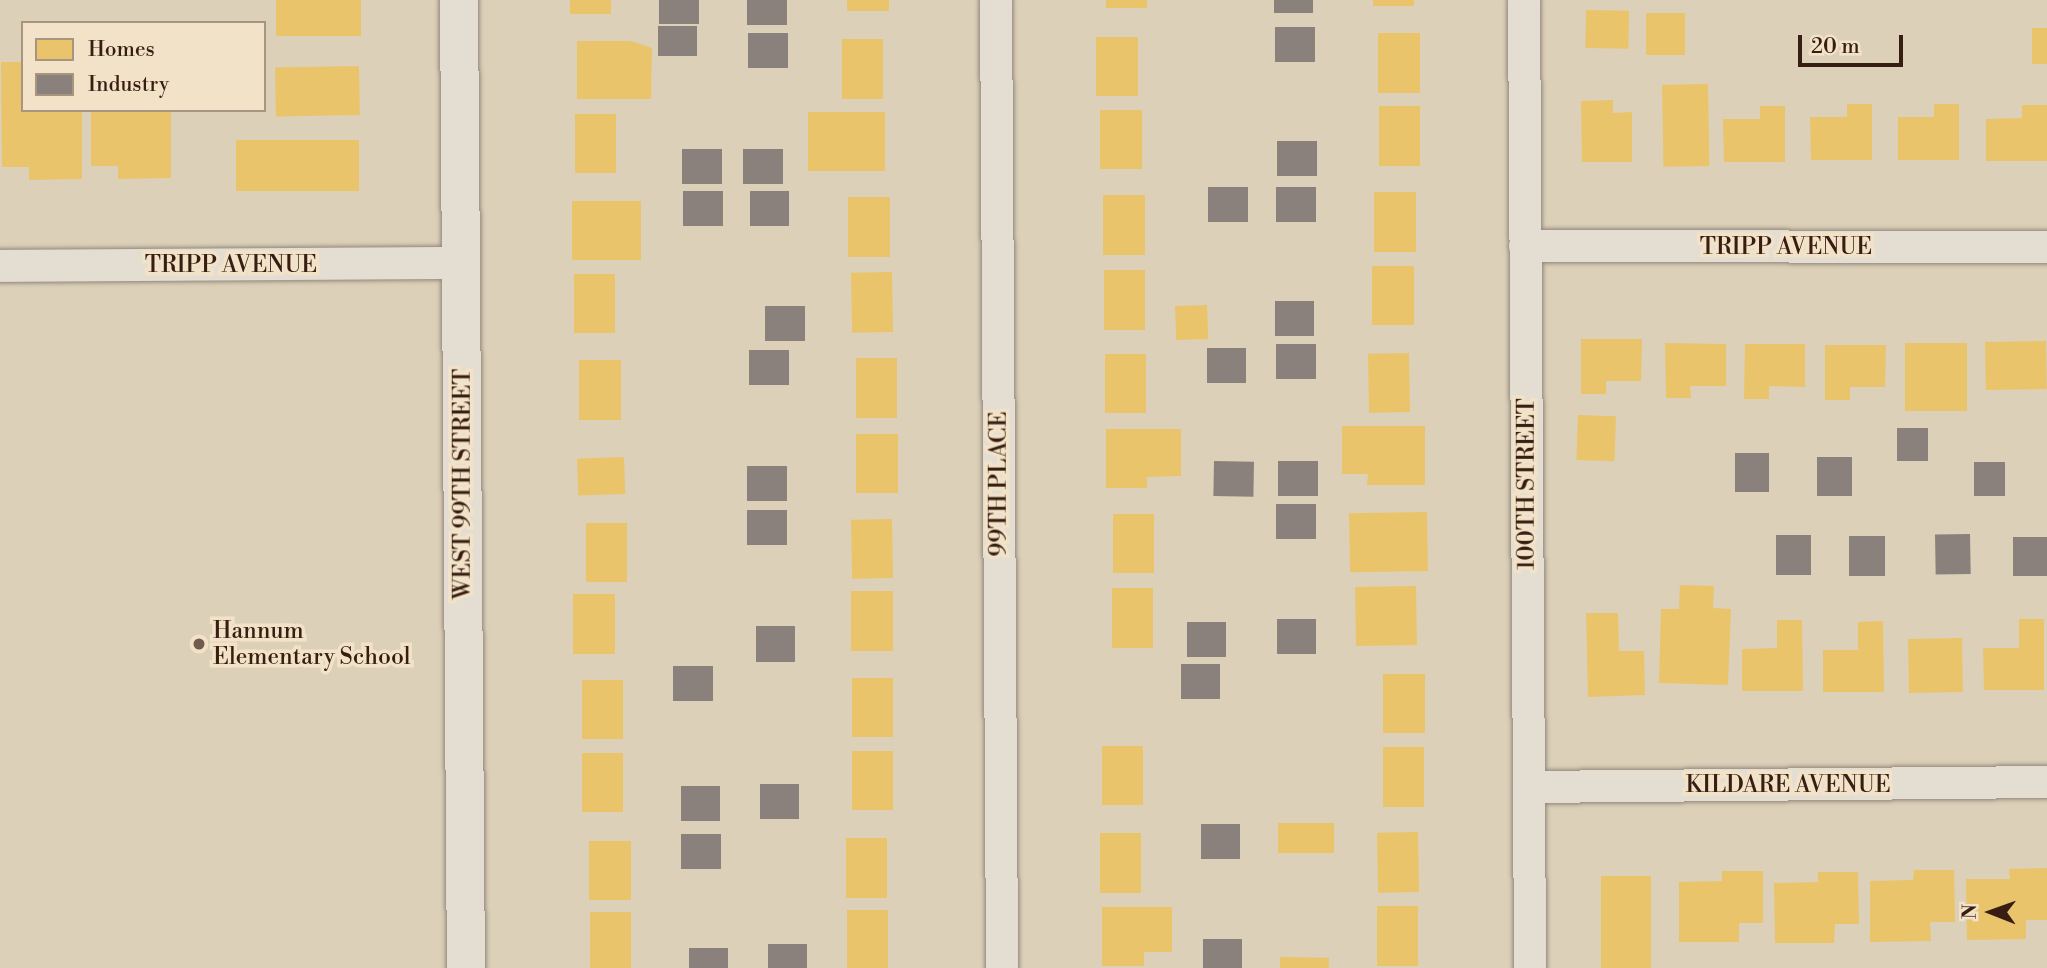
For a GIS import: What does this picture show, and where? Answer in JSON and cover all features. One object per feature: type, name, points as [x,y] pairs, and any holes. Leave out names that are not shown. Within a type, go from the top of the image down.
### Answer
[{"type":"street","name":"WEST 99TH STREET","points":[[460,0],[466,968]]},
{"type":"street","name":"99TH PLACE","points":[[996,0],[1002,968]]},
{"type":"street","name":"100TH STREET","points":[[1524,0],[1530,968]]},
{"type":"street","name":"TRIPP AVENUE","points":[[1525,246],[2047,247]]},
{"type":"street","name":"TRIPP AVENUE","points":[[0,267],[462,263]]},
{"type":"street","name":"KILDARE AVENUE","points":[[1529,787],[2047,782]]},
{"type":"building: Homes","points":[[276,0],[361,0],[361,36],[276,36]]},
{"type":"building: Homes","points":[[570,0],[611,0],[611,14],[570,14]]},
{"type":"building: Homes","points":[[847,0],[889,0],[889,11],[847,11]]},
{"type":"building: Homes","points":[[1106,0],[1147,0],[1147,8],[1106,8]]},
{"type":"building: Homes","points":[[1373,0],[1414,0],[1414,6],[1373,6]]},
{"type":"building: Homes","points":[[1586,10],[1629,11],[1628,49],[1585,48]]},
{"type":"building: Homes","points":[[1646,13],[1685,13],[1685,55],[1646,55]]},
{"type":"building: Homes","points":[[2032,28],[2047,28],[2047,64],[2032,64]]},
{"type":"building: Homes","points":[[1378,33],[1420,33],[1420,93],[1378,93]]},
{"type":"building: Homes","points":[[1096,37],[1138,37],[1138,96],[1096,96]]},
{"type":"building: Homes","points":[[842,39],[883,39],[883,99],[842,99]]},
{"type":"building: Homes","points":[[577,41],[631,41],[652,48],[651,99],[577,99]]},
{"type":"building: Homes","points":[[1,62],[21,62],[21,112],[82,112],[82,179],[29,180],[29,167],[2,167]]},
{"type":"building: Homes","points":[[359,66],[360,115],[276,116],[275,67]]},
{"type":"building: Homes","points":[[1708,84],[1709,166],[1663,167],[1662,85]]},
{"type":"building: Homes","points":[[1613,100],[1613,113],[1632,112],[1632,162],[1582,162],[1581,101]]},
{"type":"building: Homes","points":[[1847,104],[1872,104],[1872,160],[1811,160],[1810,117],[1847,117]]},
{"type":"building: Homes","points":[[1934,104],[1959,104],[1959,160],[1898,160],[1898,117],[1934,117]]},
{"type":"building: Homes","points":[[2022,105],[2047,105],[2047,161],[1986,161],[1986,119],[2022,118]]},
{"type":"building: Homes","points":[[1379,106],[1420,106],[1420,166],[1379,166]]},
{"type":"building: Homes","points":[[1760,106],[1785,106],[1785,162],[1724,162],[1723,119],[1760,119]]},
{"type":"building: Homes","points":[[1100,110],[1142,110],[1142,169],[1100,169]]},
{"type":"building: Homes","points":[[91,112],[171,112],[171,178],[118,179],[118,166],[91,166]]},
{"type":"building: Homes","points":[[808,112],[885,112],[885,171],[808,171]]},
{"type":"building: Homes","points":[[575,114],[616,114],[616,173],[575,173]]},
{"type":"building: Homes","points":[[236,140],[359,140],[359,191],[236,191]]},
{"type":"building: Homes","points":[[1374,192],[1416,192],[1416,252],[1374,252]]},
{"type":"building: Homes","points":[[1103,195],[1145,195],[1145,255],[1103,255]]},
{"type":"building: Homes","points":[[848,197],[890,197],[890,257],[848,257]]},
{"type":"building: Homes","points":[[572,201],[641,201],[641,260],[572,260]]},
{"type":"building: Homes","points":[[1372,266],[1414,266],[1414,325],[1372,325]]},
{"type":"building: Homes","points":[[1104,270],[1145,270],[1145,330],[1104,330]]},
{"type":"building: Homes","points":[[892,272],[893,332],[852,333],[851,273]]},
{"type":"building: Homes","points":[[574,274],[615,274],[615,333],[574,333]]},
{"type":"building: Homes","points":[[1207,305],[1208,339],[1176,340],[1175,306]]},
{"type":"building: Homes","points":[[1581,339],[1642,339],[1641,381],[1606,381],[1606,394],[1581,394]]},
{"type":"building: Homes","points":[[2046,341],[2047,389],[1986,390],[1985,342]]},
{"type":"building: Homes","points":[[1665,343],[1726,344],[1726,386],[1690,386],[1691,398],[1666,398]]},
{"type":"building: Homes","points":[[1905,343],[1967,343],[1967,411],[1905,411]]},
{"type":"building: Homes","points":[[1745,344],[1805,344],[1805,387],[1769,386],[1769,399],[1744,399]]},
{"type":"building: Homes","points":[[1825,345],[1886,345],[1885,387],[1850,387],[1850,400],[1825,400]]},
{"type":"building: Homes","points":[[1409,353],[1410,412],[1369,413],[1368,354]]},
{"type":"building: Homes","points":[[1105,354],[1146,354],[1146,413],[1105,413]]},
{"type":"building: Homes","points":[[856,358],[897,358],[897,418],[856,418]]},
{"type":"building: Homes","points":[[579,360],[621,360],[621,420],[579,420]]},
{"type":"building: Homes","points":[[1578,415],[1616,416],[1614,461],[1576,460]]},
{"type":"building: Homes","points":[[1342,426],[1425,426],[1425,485],[1367,485],[1368,474],[1342,474]]},
{"type":"building: Homes","points":[[1106,429],[1181,429],[1181,476],[1147,477],[1147,488],[1106,488]]},
{"type":"building: Homes","points":[[856,434],[898,434],[898,493],[856,493]]},
{"type":"building: Homes","points":[[624,457],[625,494],[578,496],[577,459]]},
{"type":"building: Homes","points":[[1427,512],[1428,571],[1350,572],[1349,513]]},
{"type":"building: Homes","points":[[1113,514],[1154,514],[1154,573],[1113,573]]},
{"type":"building: Homes","points":[[892,519],[893,578],[852,579],[851,520]]},
{"type":"building: Homes","points":[[586,523],[627,523],[627,582],[586,582]]},
{"type":"building: Homes","points":[[1680,585],[1714,586],[1713,608],[1731,609],[1728,685],[1659,683],[1661,609],[1679,609]]},
{"type":"building: Homes","points":[[1416,586],[1417,645],[1356,646],[1355,587]]},
{"type":"building: Homes","points":[[1112,588],[1153,588],[1153,648],[1112,648]]},
{"type":"building: Homes","points":[[851,591],[893,591],[893,651],[851,651]]},
{"type":"building: Homes","points":[[573,594],[615,594],[615,654],[573,654]]},
{"type":"building: Homes","points":[[1586,613],[1618,613],[1619,651],[1644,651],[1645,695],[1588,697]]},
{"type":"building: Homes","points":[[2019,619],[2044,619],[2044,690],[1984,690],[1983,648],[2019,648]]},
{"type":"building: Homes","points":[[1777,620],[1802,620],[1803,691],[1742,691],[1742,649],[1777,648]]},
{"type":"building: Homes","points":[[1883,621],[1884,692],[1823,692],[1823,650],[1858,650],[1858,622]]},
{"type":"building: Homes","points":[[1962,638],[1963,692],[1909,693],[1908,639]]},
{"type":"building: Homes","points":[[1383,674],[1425,674],[1425,733],[1383,733]]},
{"type":"building: Homes","points":[[852,678],[893,678],[893,737],[852,737]]},
{"type":"building: Homes","points":[[582,680],[623,680],[623,739],[582,739]]},
{"type":"building: Homes","points":[[1102,746],[1143,746],[1143,805],[1102,805]]},
{"type":"building: Homes","points":[[1383,747],[1424,747],[1424,807],[1383,807]]},
{"type":"building: Homes","points":[[852,751],[893,751],[893,810],[852,810]]},
{"type":"building: Homes","points":[[582,753],[623,753],[623,812],[582,812]]},
{"type":"building: Homes","points":[[1278,823],[1334,823],[1334,853],[1278,853]]},
{"type":"building: Homes","points":[[1418,832],[1419,892],[1378,893],[1377,833]]},
{"type":"building: Homes","points":[[1100,833],[1141,833],[1141,893],[1100,893]]},
{"type":"building: Homes","points":[[846,838],[887,838],[887,898],[846,898]]},
{"type":"building: Homes","points":[[589,841],[631,841],[631,900],[589,900]]},
{"type":"building: Homes","points":[[2047,868],[2047,920],[2026,920],[2026,939],[1967,940],[1966,879],[2010,879],[2009,869]]},
{"type":"building: Homes","points":[[1914,870],[1954,870],[1955,922],[1930,922],[1931,941],[1870,942],[1870,881],[1913,880]]},
{"type":"building: Homes","points":[[1722,871],[1763,871],[1763,923],[1739,923],[1739,942],[1679,942],[1679,882],[1722,881]]},
{"type":"building: Homes","points":[[1818,872],[1858,872],[1859,924],[1835,924],[1834,943],[1775,943],[1774,883],[1818,882]]},
{"type":"building: Homes","points":[[1601,876],[1651,876],[1651,968],[1601,968]]},
{"type":"building: Homes","points":[[1377,906],[1418,906],[1418,966],[1377,966]]},
{"type":"building: Homes","points":[[1102,907],[1172,907],[1172,952],[1144,952],[1144,966],[1102,966]]},
{"type":"building: Homes","points":[[847,910],[888,910],[888,968],[847,968]]},
{"type":"building: Homes","points":[[590,912],[631,912],[631,968],[590,968]]},
{"type":"building: Homes","points":[[1280,957],[1329,958],[1329,968],[1280,968]]},
{"type":"building: Industry","points":[[659,0],[699,0],[699,24],[659,24]]},
{"type":"building: Industry","points":[[747,0],[787,0],[787,25],[747,25]]},
{"type":"building: Industry","points":[[1274,0],[1313,0],[1313,13],[1274,13]]},
{"type":"building: Industry","points":[[658,26],[697,26],[697,56],[658,56]]},
{"type":"building: Industry","points":[[1275,27],[1315,27],[1315,62],[1275,62]]},
{"type":"building: Industry","points":[[748,33],[788,33],[788,68],[748,68]]},
{"type":"building: Industry","points":[[1277,141],[1317,141],[1317,176],[1277,176]]},
{"type":"building: Industry","points":[[682,149],[722,149],[722,184],[682,184]]},
{"type":"building: Industry","points":[[743,149],[783,149],[783,184],[743,184]]},
{"type":"building: Industry","points":[[1208,187],[1248,187],[1248,222],[1208,222]]},
{"type":"building: Industry","points":[[1276,187],[1316,187],[1316,222],[1276,222]]},
{"type":"building: Industry","points":[[683,191],[723,191],[723,226],[683,226]]},
{"type":"building: Industry","points":[[750,191],[789,191],[789,226],[750,226]]},
{"type":"building: Industry","points":[[1275,301],[1314,301],[1314,336],[1275,336]]},
{"type":"building: Industry","points":[[765,306],[805,306],[805,341],[765,341]]},
{"type":"building: Industry","points":[[1276,344],[1316,344],[1316,379],[1276,379]]},
{"type":"building: Industry","points":[[1207,348],[1246,348],[1246,383],[1207,383]]},
{"type":"building: Industry","points":[[749,350],[789,350],[789,385],[749,385]]},
{"type":"building: Industry","points":[[1897,428],[1928,428],[1928,461],[1897,461]]},
{"type":"building: Industry","points":[[1735,453],[1769,453],[1769,492],[1735,492]]},
{"type":"building: Industry","points":[[1817,457],[1852,457],[1852,496],[1817,496]]},
{"type":"building: Industry","points":[[1214,461],[1254,462],[1253,497],[1213,496]]},
{"type":"building: Industry","points":[[1278,461],[1318,461],[1318,496],[1278,496]]},
{"type":"building: Industry","points":[[1974,462],[2005,462],[2005,496],[1974,496]]},
{"type":"building: Industry","points":[[747,466],[787,466],[787,501],[747,501]]},
{"type":"building: Industry","points":[[1276,504],[1316,504],[1316,539],[1276,539]]},
{"type":"building: Industry","points":[[747,510],[787,510],[787,545],[747,545]]},
{"type":"building: Industry","points":[[1970,534],[1971,574],[1936,575],[1935,535]]},
{"type":"building: Industry","points":[[1776,535],[1811,535],[1811,575],[1776,575]]},
{"type":"building: Industry","points":[[1849,536],[1885,536],[1885,576],[1849,576]]},
{"type":"building: Industry","points":[[2013,537],[2047,537],[2047,576],[2013,576]]},
{"type":"building: Industry","points":[[1277,619],[1316,619],[1316,654],[1277,654]]},
{"type":"building: Industry","points":[[1187,622],[1226,622],[1226,657],[1187,657]]},
{"type":"building: Industry","points":[[756,626],[795,626],[795,662],[756,662]]},
{"type":"building: Industry","points":[[1181,664],[1220,664],[1220,699],[1181,699]]},
{"type":"building: Industry","points":[[673,666],[713,666],[713,701],[673,701]]},
{"type":"building: Industry","points":[[760,784],[799,784],[799,819],[760,819]]},
{"type":"building: Industry","points":[[681,786],[720,786],[720,821],[681,821]]},
{"type":"building: Industry","points":[[1201,824],[1240,824],[1240,859],[1201,859]]},
{"type":"building: Industry","points":[[681,834],[721,834],[721,869],[681,869]]},
{"type":"building: Industry","points":[[1203,939],[1242,939],[1242,968],[1203,968]]},
{"type":"building: Industry","points":[[768,944],[807,944],[807,968],[768,968]]},
{"type":"building: Industry","points":[[689,948],[728,948],[728,968],[689,968]]},
{"type":"place","name":"Hannum Elementary School","points":[[199,644]]}]
